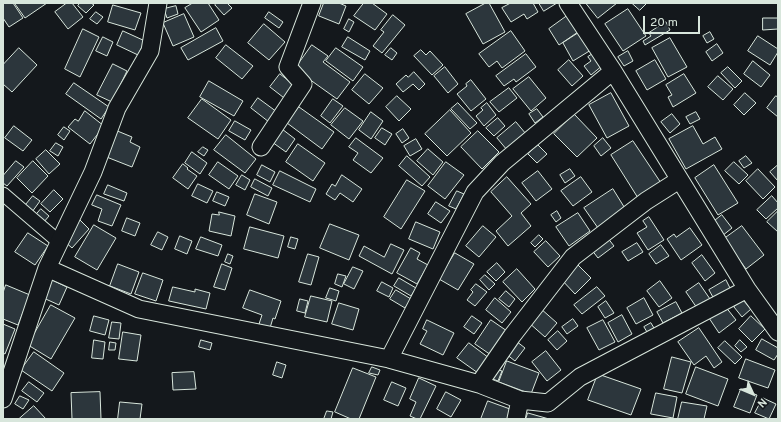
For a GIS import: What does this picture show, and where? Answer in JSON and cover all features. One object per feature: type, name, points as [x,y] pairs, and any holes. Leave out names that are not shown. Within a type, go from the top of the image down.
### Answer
[{"type":"street","points":[[3,399],[47,268],[93,172],[117,108],[150,51],[158,3]]},
{"type":"street","points":[[261,147],[303,84],[288,67],[312,3]]},
{"type":"street","points":[[568,3],[613,71],[747,289],[778,332]]},
{"type":"street","points":[[389,360],[475,192],[502,163],[613,71]]},
{"type":"street","points":[[479,384],[512,336],[573,257],[646,201],[679,180]]},
{"type":"street","points":[[3,194],[59,242]]},
{"type":"street","points":[[47,268],[139,309],[389,360],[479,384],[520,400],[548,403],[580,378],[747,289]]},
{"type":"street","points":[[516,419],[520,400]]},
{"type":"building","points":[[3,3],[13,3],[23,18],[9,27],[3,18]]},
{"type":"building","points":[[47,3],[25,18],[15,4]]},
{"type":"building","points":[[67,3],[72,3],[83,17],[68,29],[55,12]]},
{"type":"building","points":[[80,3],[91,3],[94,5],[86,13],[78,6]]},
{"type":"building","points":[[193,3],[208,3],[219,20],[201,32],[185,8]]},
{"type":"building","points":[[217,3],[227,3],[232,8],[224,15],[215,5]]},
{"type":"building","points":[[324,3],[339,3],[346,6],[339,24],[319,16]]},
{"type":"building","points":[[364,3],[372,3],[387,14],[375,30],[354,16]]},
{"type":"building","points":[[486,3],[489,3],[505,32],[483,44],[466,14]]},
{"type":"building","points":[[511,3],[533,3],[538,12],[527,19],[524,14],[511,22],[502,8]]},
{"type":"building","points":[[539,3],[557,3],[544,11]]},
{"type":"building","points":[[586,3],[617,3],[598,18]]},
{"type":"building","points":[[632,3],[647,3],[640,10]]},
{"type":"building","points":[[113,5],[141,13],[135,30],[108,22]]},
{"type":"building","points":[[176,6],[178,14],[167,18],[164,9]]},
{"type":"building","points":[[628,9],[646,36],[623,51],[605,24]]},
{"type":"building","points":[[96,12],[103,17],[97,24],[90,19]]},
{"type":"building","points":[[269,12],[283,22],[279,28],[265,18]]},
{"type":"building","points":[[184,14],[194,37],[173,46],[163,23]]},
{"type":"building","points":[[393,15],[405,25],[382,53],[373,46],[384,32],[381,30]]},
{"type":"building","points":[[567,16],[578,32],[559,45],[549,29]]},
{"type":"building","points":[[763,18],[778,18],[778,29],[763,30]]},
{"type":"building","points":[[349,19],[354,22],[349,32],[344,29]]},
{"type":"building","points":[[666,22],[670,30],[645,45],[643,41],[651,36],[649,33]]},
{"type":"building","points":[[264,24],[285,42],[269,60],[248,43]]},
{"type":"building","points":[[216,28],[223,41],[188,60],[181,48]]},
{"type":"building","points":[[83,29],[99,37],[80,77],[65,69]]},
{"type":"building","points":[[123,31],[145,41],[138,55],[117,45]]},
{"type":"building","points":[[511,31],[525,51],[502,68],[497,61],[489,67],[479,54]]},
{"type":"building","points":[[580,32],[591,50],[573,61],[563,43]]},
{"type":"building","points":[[710,32],[714,39],[707,43],[703,36]]},
{"type":"building","points":[[758,36],[778,49],[778,52],[770,65],[748,51]]},
{"type":"building","points":[[103,37],[113,42],[107,56],[96,51]]},
{"type":"building","points":[[348,37],[370,51],[365,60],[342,47]]},
{"type":"building","points":[[670,38],[687,67],[668,77],[652,48]]},
{"type":"building","points":[[717,44],[723,53],[712,61],[706,52]]},
{"type":"building","points":[[226,45],[253,66],[242,79],[216,58]]},
{"type":"building","points":[[312,45],[328,56],[323,62],[350,82],[337,99],[295,69]]},
{"type":"building","points":[[19,48],[37,65],[12,92],[3,84],[3,65]]},
{"type":"building","points":[[336,48],[363,67],[353,81],[326,61]]},
{"type":"building","points":[[391,48],[397,53],[392,60],[385,55]]},
{"type":"building","points":[[421,50],[426,55],[430,51],[443,65],[432,75],[414,56]]},
{"type":"building","points":[[628,51],[633,61],[624,66],[618,57]]},
{"type":"building","points":[[594,53],[603,65],[591,75],[584,66],[591,61],[588,57]]},
{"type":"building","points":[[526,54],[536,67],[516,82],[514,79],[504,86],[496,76]]},
{"type":"building","points":[[569,60],[583,76],[572,86],[558,70]]},
{"type":"building","points":[[655,60],[666,79],[647,90],[636,71]]},
{"type":"building","points":[[753,61],[770,75],[761,87],[744,74]]},
{"type":"building","points":[[113,64],[127,71],[112,102],[97,95]]},
{"type":"building","points":[[445,67],[458,84],[448,93],[434,76]]},
{"type":"building","points":[[728,67],[742,81],[735,88],[721,73]]},
{"type":"building","points":[[414,72],[425,84],[419,90],[413,84],[403,92],[396,84],[406,75],[408,77]]},
{"type":"building","points":[[280,74],[298,88],[288,101],[270,87]]},
{"type":"building","points":[[365,74],[383,88],[369,104],[352,90]]},
{"type":"building","points":[[684,74],[696,93],[673,107],[668,97],[672,95],[666,85]]},
{"type":"building","points":[[718,76],[733,89],[723,100],[708,87]]},
{"type":"building","points":[[529,77],[546,98],[531,111],[513,89]]},
{"type":"building","points":[[471,80],[486,99],[471,111],[457,94],[467,86],[466,84]]},
{"type":"building","points":[[209,81],[243,101],[234,116],[200,97]]},
{"type":"building","points":[[74,83],[109,107],[101,119],[66,94]]},
{"type":"building","points":[[509,88],[517,98],[499,112],[490,102]]},
{"type":"building","points":[[611,93],[629,126],[607,138],[589,105]]},
{"type":"building","points":[[745,93],[756,103],[744,115],[734,105]]},
{"type":"building","points":[[397,96],[411,109],[399,121],[386,107]]},
{"type":"building","points":[[776,96],[778,97],[778,117],[767,108]]},
{"type":"building","points":[[258,98],[277,112],[269,122],[251,108]]},
{"type":"building","points":[[202,99],[231,120],[218,139],[188,118]]},
{"type":"building","points":[[333,99],[343,106],[330,123],[321,116]]},
{"type":"building","points":[[458,103],[477,123],[470,129],[451,109]]},
{"type":"building","points":[[487,103],[496,115],[484,126],[476,116],[483,110],[481,108]]},
{"type":"building","points":[[299,107],[334,132],[322,149],[287,123]]},
{"type":"building","points":[[345,108],[363,121],[349,139],[331,125]]},
{"type":"building","points":[[537,109],[543,117],[535,123],[529,114]]},
{"type":"building","points":[[450,110],[471,133],[447,156],[425,134]]},
{"type":"building","points":[[85,111],[104,126],[90,144],[68,127],[75,119],[78,121]]},
{"type":"building","points":[[371,112],[383,121],[371,139],[359,130]]},
{"type":"building","points":[[696,112],[700,119],[690,124],[686,117]]},
{"type":"building","points":[[574,114],[597,138],[577,157],[554,134]]},
{"type":"building","points":[[672,114],[680,124],[670,133],[661,122]]},
{"type":"building","points":[[498,118],[505,126],[494,136],[486,128]]},
{"type":"building","points":[[235,121],[251,130],[245,140],[229,131]]},
{"type":"building","points":[[516,122],[526,134],[507,150],[497,138]]},
{"type":"building","points":[[14,126],[32,140],[23,151],[5,138]]},
{"type":"building","points":[[693,126],[703,144],[715,137],[722,149],[686,169],[669,139]]},
{"type":"building","points":[[64,127],[70,131],[64,140],[58,135]]},
{"type":"building","points":[[382,128],[392,134],[385,145],[375,138]]},
{"type":"building","points":[[282,129],[295,139],[286,152],[272,142]]},
{"type":"building","points":[[403,129],[409,138],[402,143],[396,134]]},
{"type":"building","points":[[115,130],[132,137],[130,142],[140,147],[132,167],[104,156]]},
{"type":"building","points":[[478,131],[499,152],[482,169],[461,147]]},
{"type":"building","points":[[226,135],[256,159],[245,173],[214,150]]},
{"type":"building","points":[[356,138],[383,158],[371,173],[353,160],[358,153],[349,147]]},
{"type":"building","points":[[603,138],[611,148],[601,156],[594,146]]},
{"type":"building","points":[[416,139],[422,149],[410,156],[404,146]]},
{"type":"building","points":[[633,141],[661,183],[638,198],[611,155]]},
{"type":"building","points":[[56,143],[63,147],[58,156],[50,151]]},
{"type":"building","points":[[298,144],[325,163],[313,181],[286,162]]},
{"type":"building","points":[[538,145],[547,154],[537,163],[528,154]]},
{"type":"building","points":[[203,147],[208,150],[204,156],[198,152]]},
{"type":"building","points":[[428,149],[443,162],[433,175],[417,161]]},
{"type":"building","points":[[46,150],[60,164],[49,174],[36,159]]},
{"type":"building","points":[[192,152],[207,163],[200,174],[185,163]]},
{"type":"building","points":[[407,156],[430,177],[422,186],[399,166]]},
{"type":"building","points":[[746,156],[752,163],[744,168],[739,161]]},
{"type":"building","points":[[16,161],[24,167],[7,186],[3,183],[3,176]]},
{"type":"building","points":[[33,161],[48,176],[32,193],[17,178]]},
{"type":"building","points":[[218,162],[238,176],[229,189],[209,175]]},
{"type":"building","points":[[446,162],[464,175],[445,199],[428,186]]},
{"type":"building","points":[[734,162],[748,175],[739,184],[725,171]]},
{"type":"building","points":[[183,164],[197,176],[188,189],[173,178]]},
{"type":"building","points":[[262,165],[275,172],[270,182],[257,175]]},
{"type":"building","points":[[714,165],[738,203],[718,215],[695,178]]},
{"type":"building","points":[[778,165],[778,181],[770,172]]},
{"type":"building","points":[[570,169],[575,176],[565,183],[560,175]]},
{"type":"building","points":[[758,169],[775,187],[763,199],[746,181]]},
{"type":"building","points":[[280,171],[316,189],[310,202],[273,185]]},
{"type":"building","points":[[538,171],[552,189],[536,201],[522,183]]},
{"type":"building","points":[[242,175],[250,180],[245,190],[236,185]]},
{"type":"building","points":[[342,175],[362,189],[353,202],[340,193],[335,200],[326,194],[332,184],[335,186]]},
{"type":"building","points":[[507,177],[531,204],[521,213],[531,226],[508,246],[496,231],[512,216],[491,192]]},
{"type":"building","points":[[581,177],[592,192],[573,206],[561,191]]},
{"type":"building","points":[[255,179],[272,188],[268,196],[251,187]]},
{"type":"building","points":[[407,180],[425,191],[401,229],[384,217]]},
{"type":"building","points":[[198,184],[213,191],[207,203],[192,196]]},
{"type":"building","points":[[108,185],[127,193],[124,201],[104,194]]},
{"type":"building","points":[[613,189],[626,210],[598,228],[584,208]]},
{"type":"building","points":[[54,190],[63,199],[50,212],[41,204]]},
{"type":"building","points":[[457,191],[464,194],[456,209],[449,206]]},
{"type":"building","points":[[217,192],[229,197],[225,206],[213,201]]},
{"type":"building","points":[[255,194],[277,202],[269,224],[247,215]]},
{"type":"building","points":[[97,195],[121,205],[112,226],[98,221],[102,209],[92,205]]},
{"type":"building","points":[[33,196],[40,201],[32,212],[24,207]]},
{"type":"building","points":[[772,196],[778,203],[778,208],[766,219],[757,210]]},
{"type":"building","points":[[436,202],[450,211],[441,223],[428,214]]},
{"type":"building","points":[[41,209],[49,216],[43,223],[35,216]]},
{"type":"building","points":[[557,211],[561,218],[556,222],[551,215]]},
{"type":"building","points":[[778,211],[778,232],[767,222]]},
{"type":"building","points":[[219,212],[235,216],[231,236],[209,231],[212,214],[219,215]]},
{"type":"building","points":[[578,213],[590,231],[569,246],[556,227]]},
{"type":"building","points":[[722,215],[732,228],[722,236],[712,223]]},
{"type":"building","points":[[649,217],[664,240],[648,250],[637,233],[647,227],[643,221]]},
{"type":"building","points":[[127,218],[140,223],[135,236],[122,231]]},
{"type":"building","points":[[80,220],[89,229],[72,248],[63,240]]},
{"type":"building","points":[[416,222],[440,232],[433,249],[409,239]]},
{"type":"building","points":[[330,224],[359,235],[349,260],[320,248]]},
{"type":"building","points":[[94,225],[116,238],[97,270],[75,257]]},
{"type":"building","points":[[483,226],[496,237],[479,257],[466,246]]},
{"type":"building","points":[[742,226],[764,255],[746,269],[724,239]]},
{"type":"building","points":[[250,227],[284,236],[278,258],[244,249]]},
{"type":"building","points":[[690,228],[702,245],[681,260],[667,239],[674,234],[676,237]]},
{"type":"building","points":[[158,232],[168,237],[162,250],[151,245]]},
{"type":"building","points":[[28,233],[48,246],[35,265],[15,252]]},
{"type":"building","points":[[539,235],[543,239],[535,247],[531,243]]},
{"type":"building","points":[[180,236],[192,241],[187,254],[175,249]]},
{"type":"building","points":[[201,237],[222,245],[218,256],[196,249]]},
{"type":"building","points":[[291,237],[298,239],[295,249],[288,247]]},
{"type":"building","points":[[607,237],[614,246],[598,258],[591,249]]},
{"type":"building","points":[[546,241],[560,256],[548,267],[534,252]]},
{"type":"building","points":[[637,243],[643,252],[628,261],[622,252]]},
{"type":"building","points":[[391,244],[404,250],[392,274],[359,256],[364,246],[384,257]]},
{"type":"building","points":[[661,245],[669,256],[656,264],[649,254]]},
{"type":"building","points":[[411,248],[420,253],[417,259],[428,265],[417,284],[397,273]]},
{"type":"building","points":[[455,253],[474,264],[458,290],[439,279]]},
{"type":"building","points":[[228,254],[233,256],[230,264],[225,262]]},
{"type":"building","points":[[308,254],[319,257],[311,285],[299,282]]},
{"type":"building","points":[[702,255],[715,273],[705,281],[692,263]]},
{"type":"building","points":[[497,263],[505,272],[496,281],[487,272]]},
{"type":"building","points":[[576,263],[591,278],[575,294],[560,278]]},
{"type":"building","points":[[118,264],[139,272],[131,294],[110,286]]},
{"type":"building","points":[[222,264],[232,268],[225,290],[214,287]]},
{"type":"building","points":[[353,267],[363,271],[354,289],[344,284]]},
{"type":"building","points":[[517,269],[535,289],[522,302],[503,282]]},
{"type":"building","points":[[143,273],[163,280],[156,301],[135,294]]},
{"type":"building","points":[[338,274],[346,276],[342,287],[335,284]]},
{"type":"building","points":[[485,275],[495,284],[489,290],[480,280]]},
{"type":"building","points":[[48,278],[67,287],[59,305],[39,296]]},
{"type":"building","points":[[399,278],[416,288],[411,296],[394,286]]},
{"type":"building","points":[[726,280],[731,290],[714,299],[709,290]]},
{"type":"building","points":[[660,281],[672,298],[659,307],[647,291]]},
{"type":"building","points":[[382,282],[393,288],[389,297],[377,291]]},
{"type":"building","points":[[699,283],[710,299],[697,308],[686,292]]},
{"type":"building","points":[[476,284],[487,292],[475,306],[467,300],[473,292],[471,290]]},
{"type":"building","points":[[6,285],[30,295],[18,325],[3,319],[3,293]]},
{"type":"building","points":[[173,287],[195,292],[195,289],[210,293],[206,309],[169,301]]},
{"type":"building","points":[[597,287],[605,296],[582,314],[574,305]]},
{"type":"building","points":[[330,288],[339,291],[336,301],[326,298]]},
{"type":"building","points":[[250,290],[281,301],[275,319],[273,318],[270,328],[259,324],[262,315],[243,308]]},
{"type":"building","points":[[396,290],[411,299],[405,308],[390,299]]},
{"type":"building","points":[[506,291],[515,299],[509,307],[499,299]]},
{"type":"building","points":[[311,296],[332,301],[327,322],[305,317]]},
{"type":"building","points":[[495,298],[511,312],[502,323],[486,310]]},
{"type":"building","points":[[644,298],[653,315],[636,324],[627,308]]},
{"type":"building","points":[[300,299],[308,301],[305,313],[297,311]]},
{"type":"building","points":[[743,300],[751,309],[742,317],[734,307]]},
{"type":"building","points":[[606,301],[614,313],[605,318],[598,307]]},
{"type":"building","points":[[676,302],[682,313],[663,323],[657,312]]},
{"type":"building","points":[[339,303],[359,309],[353,330],[332,324]]},
{"type":"building","points":[[51,305],[75,318],[51,359],[28,345]]},
{"type":"building","points":[[725,306],[736,320],[719,333],[709,318]]},
{"type":"building","points":[[540,308],[557,323],[545,337],[528,322]]},
{"type":"building","points":[[622,315],[632,334],[618,342],[608,323]]},
{"type":"building","points":[[94,316],[109,320],[105,335],[90,331]]},
{"type":"building","points":[[472,316],[482,323],[474,334],[464,327]]},
{"type":"building","points":[[751,316],[765,329],[752,342],[739,329]]},
{"type":"building","points":[[573,319],[578,326],[567,334],[562,327]]},
{"type":"building","points":[[427,320],[454,333],[443,355],[420,344],[427,331],[423,329]]},
{"type":"building","points":[[491,320],[507,331],[491,355],[475,344]]},
{"type":"building","points":[[603,320],[615,342],[599,350],[587,328]]},
{"type":"building","points":[[112,322],[121,323],[119,339],[109,338]]},
{"type":"building","points":[[651,323],[654,328],[647,332],[644,327]]},
{"type":"building","points":[[3,324],[15,329],[5,354],[3,353]]},
{"type":"building","points":[[699,328],[722,362],[714,368],[706,356],[694,365],[678,342]]},
{"type":"building","points":[[558,331],[567,341],[557,350],[548,340]]},
{"type":"building","points":[[123,332],[141,335],[137,361],[119,359]]},
{"type":"building","points":[[762,339],[778,348],[778,354],[774,360],[756,350]]},
{"type":"building","points":[[94,340],[105,342],[103,359],[92,358]]},
{"type":"building","points":[[201,340],[212,343],[210,350],[199,347]]},
{"type":"building","points":[[740,340],[747,347],[741,352],[735,346]]},
{"type":"building","points":[[516,341],[525,348],[515,361],[506,354]]},
{"type":"building","points":[[725,341],[742,357],[735,364],[718,348]]},
{"type":"building","points":[[110,342],[116,343],[115,350],[109,350]]},
{"type":"building","points":[[469,343],[489,358],[478,373],[457,358]]},
{"type":"building","points":[[546,351],[561,370],[547,381],[532,362]]},
{"type":"building","points":[[34,352],[64,373],[52,391],[21,370]]},
{"type":"building","points":[[672,357],[691,362],[682,393],[664,389]]},
{"type":"building","points":[[746,359],[775,370],[768,388],[739,378]]},
{"type":"building","points":[[507,361],[539,373],[531,394],[499,382]]},
{"type":"building","points":[[277,362],[286,365],[282,378],[273,375]]},
{"type":"building","points":[[372,367],[380,370],[378,375],[369,373]]},
{"type":"building","points":[[696,367],[728,379],[718,406],[686,394]]},
{"type":"building","points":[[353,368],[376,377],[359,419],[351,419],[335,412]]},
{"type":"building","points":[[494,368],[502,371],[498,381],[490,378]]},
{"type":"building","points":[[194,372],[196,389],[173,390],[172,373]]},
{"type":"building","points":[[598,374],[641,389],[631,415],[588,400]]},
{"type":"building","points":[[419,378],[436,386],[420,419],[417,419],[410,416],[416,402],[410,399]]},
{"type":"building","points":[[29,382],[44,393],[37,402],[22,391]]},
{"type":"building","points":[[392,382],[406,388],[398,406],[384,400]]},
{"type":"building","points":[[741,389],[757,395],[750,413],[734,407]]},
{"type":"building","points":[[100,392],[101,419],[72,419],[71,393]]},
{"type":"building","points":[[446,392],[461,400],[451,417],[437,409]]},
{"type":"building","points":[[656,393],[677,397],[673,418],[651,414]]},
{"type":"building","points":[[20,396],[29,400],[23,409],[15,404]]},
{"type":"building","points":[[763,398],[776,404],[769,419],[755,413]]},
{"type":"building","points":[[488,401],[510,409],[507,419],[481,419]]},
{"type":"building","points":[[120,402],[142,404],[140,419],[118,419]]},
{"type":"building","points":[[682,402],[707,406],[704,419],[678,419]]},
{"type":"building","points":[[34,406],[46,419],[19,419]]},
{"type":"building","points":[[327,411],[333,412],[331,419],[324,419]]},
{"type":"building","points":[[528,413],[549,419],[526,419]]}]
